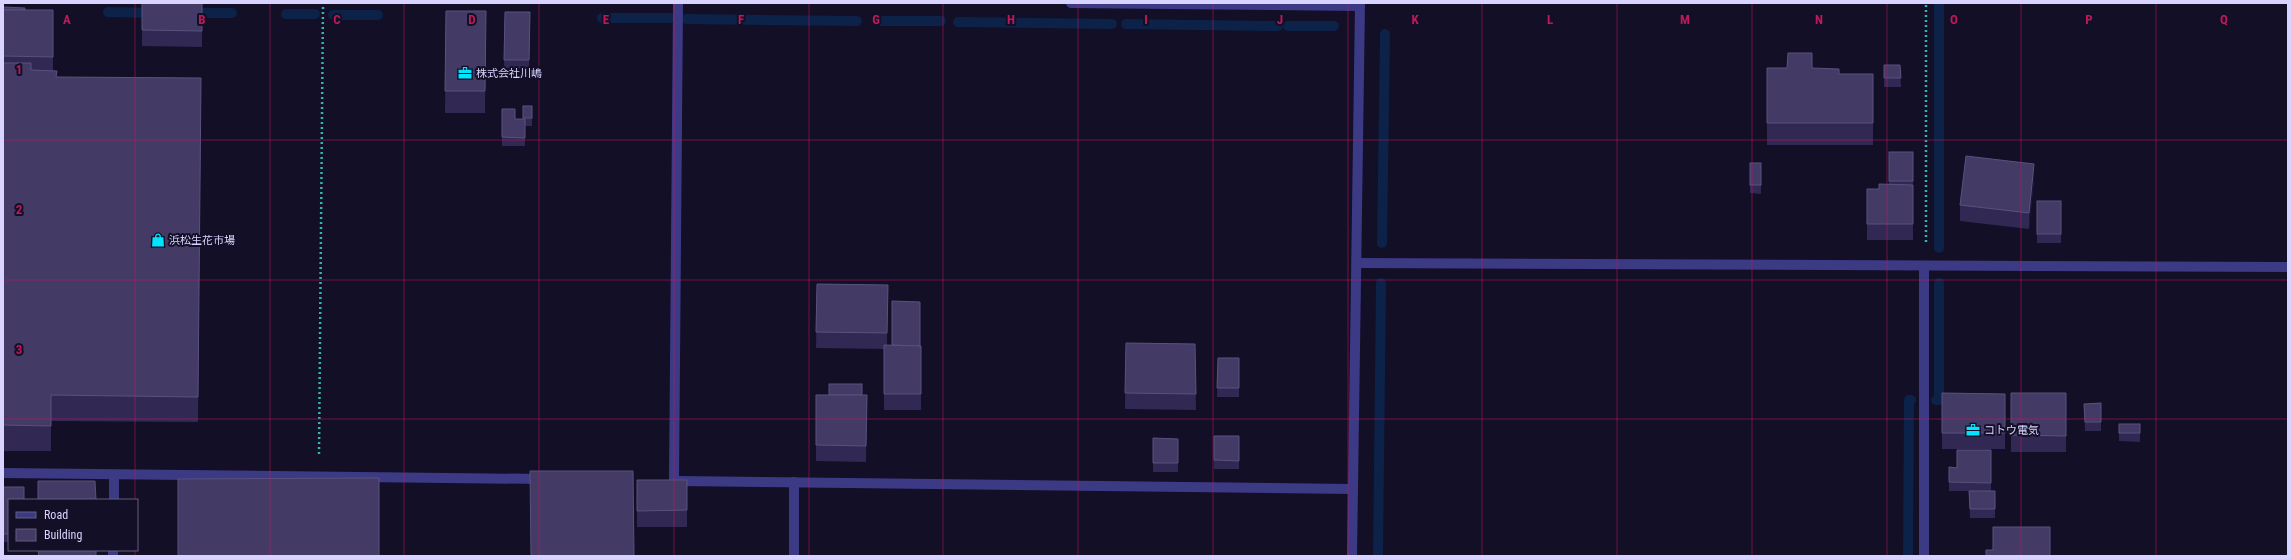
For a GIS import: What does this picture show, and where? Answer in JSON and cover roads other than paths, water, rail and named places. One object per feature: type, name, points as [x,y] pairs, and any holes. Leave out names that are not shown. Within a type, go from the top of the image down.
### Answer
[{"type":"street","points":[[678,3],[670,481],[1354,489]]},
{"type":"street","points":[[1071,3],[1360,5],[1352,556]]},
{"type":"street","points":[[1357,263],[2288,267]]},
{"type":"street","points":[[1924,556],[1925,266]]},
{"type":"street","points":[[3,473],[556,480]]},
{"type":"street","points":[[114,475],[114,499]]},
{"type":"street","points":[[794,482],[794,556]]},
{"type":"waterway","points":[[1939,3],[1939,248]]},
{"type":"waterway","points":[[108,12],[154,13]]},
{"type":"waterway","points":[[190,13],[232,13]]},
{"type":"waterway","points":[[286,14],[315,14]]},
{"type":"waterway","points":[[333,15],[378,15]]},
{"type":"waterway","points":[[602,18],[670,18]]},
{"type":"waterway","points":[[686,19],[857,21]]},
{"type":"waterway","points":[[880,21],[941,21]]},
{"type":"waterway","points":[[958,22],[1112,24]]},
{"type":"waterway","points":[[1126,24],[1278,26]]},
{"type":"waterway","points":[[1288,26],[1334,26]]},
{"type":"waterway","points":[[1382,243],[1385,34]]},
{"type":"waterway","points":[[1378,556],[1381,283]]},
{"type":"waterway","points":[[1936,400],[1939,400],[1939,283]]},
{"type":"waterway","points":[[1908,556],[1909,400],[1911,400]]},
{"type":"place","name":"株式会社川嶋","points":[[465,73]]},
{"type":"place","name":"浜松生花市場","points":[[158,240]]},
{"type":"place","name":"コトウ電気","points":[[1973,430]]}]
